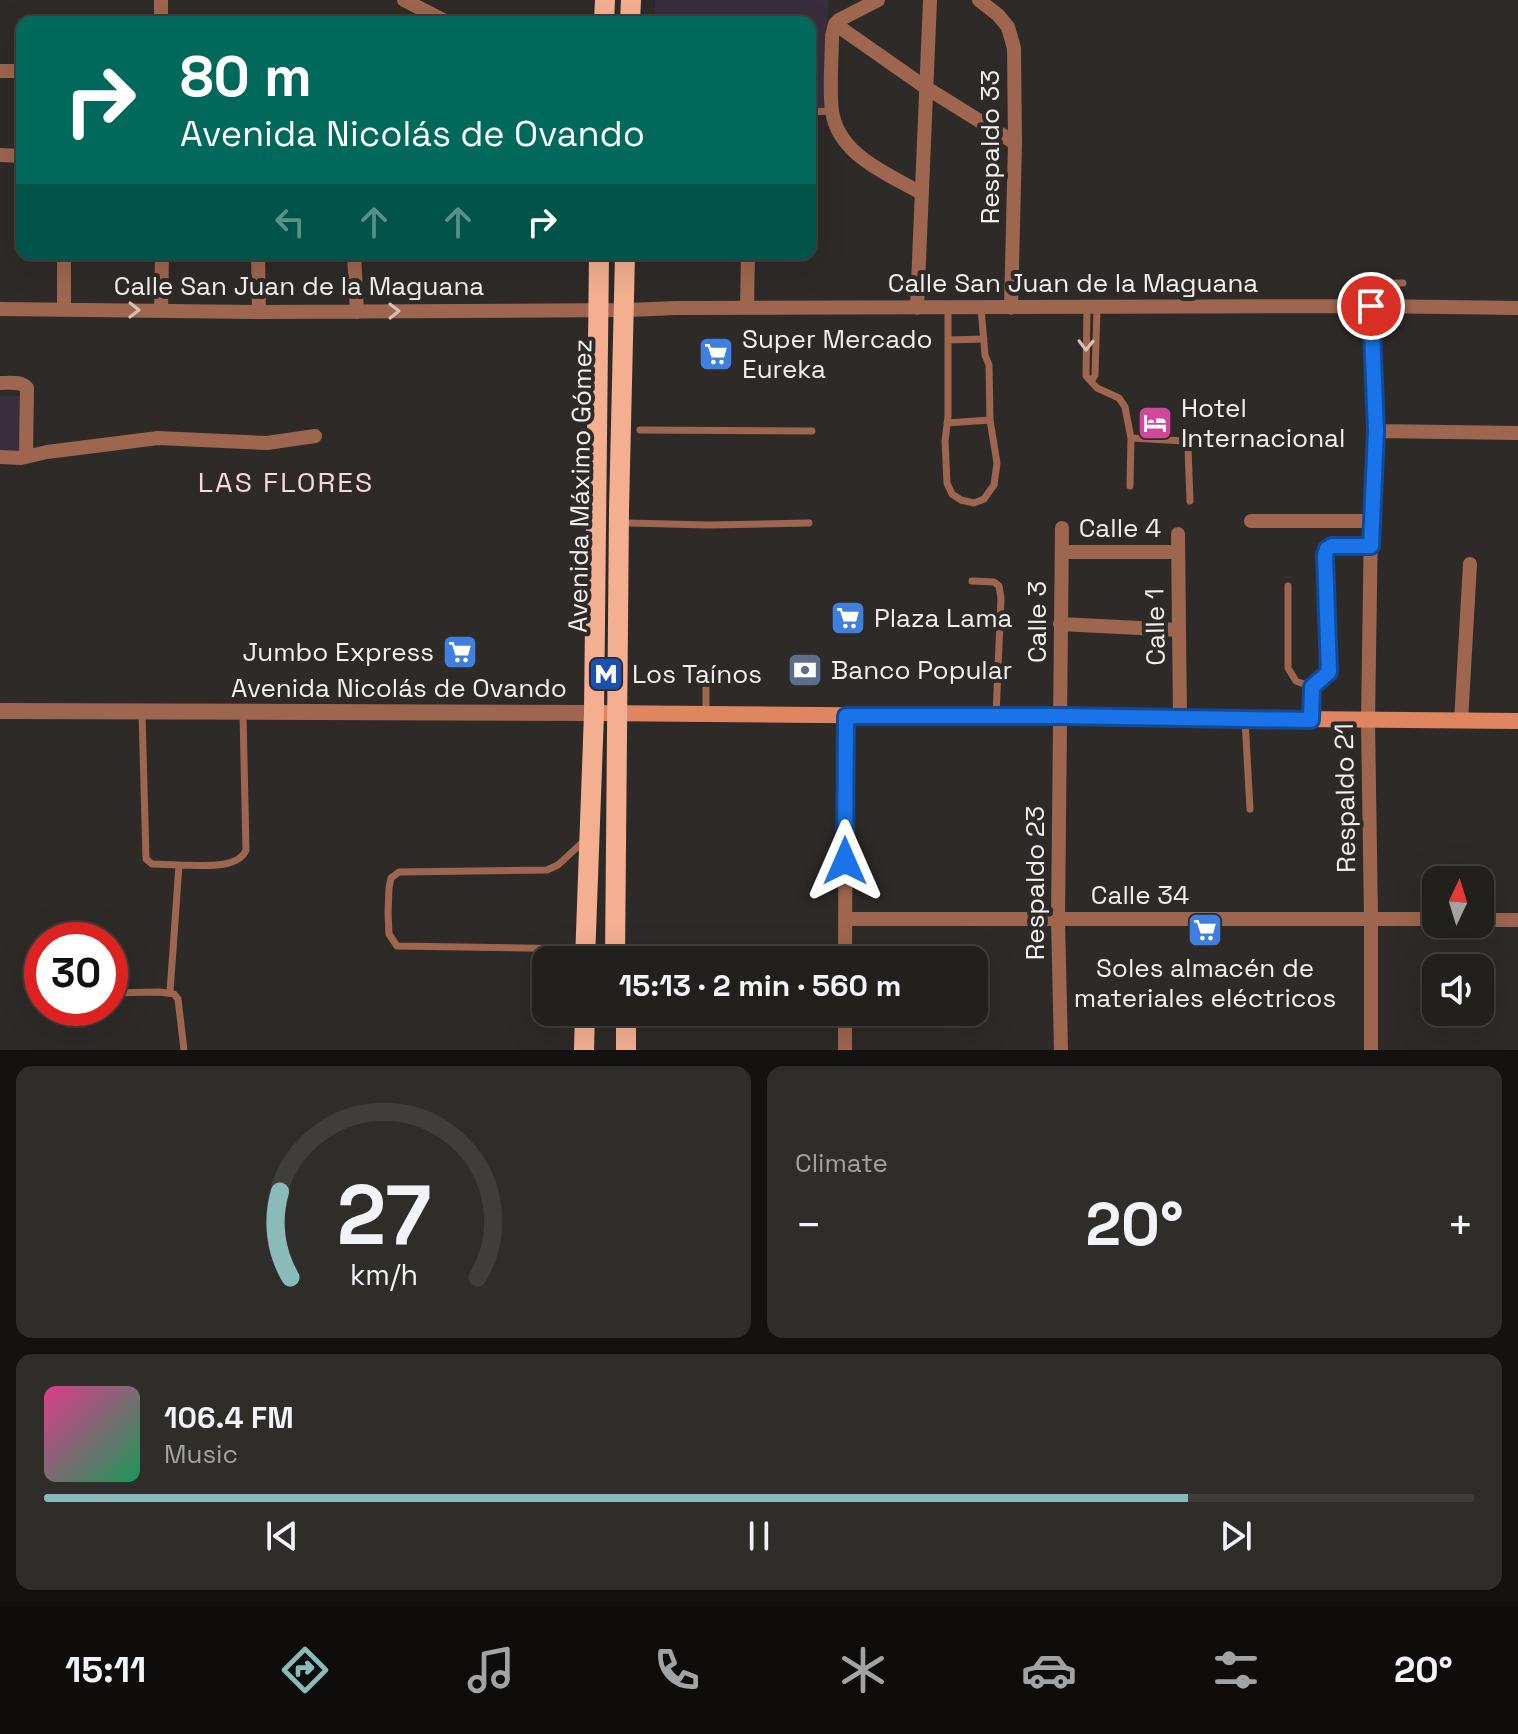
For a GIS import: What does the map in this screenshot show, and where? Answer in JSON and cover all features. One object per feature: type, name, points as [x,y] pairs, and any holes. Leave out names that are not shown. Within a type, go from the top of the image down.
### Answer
[{"type":"main road","points":[[596,946],[589,836],[594,713],[599,260]]},
{"type":"main road","name":"Avenida Máximo Gómez","points":[[596,946],[610,260]]},
{"type":"main road","points":[[626,946],[627,260]]},
{"type":"main road","name":"Avenida Máximo Gómez","points":[[596,946],[619,510],[627,260]]},
{"type":"main road","name":"Avenida Nicolás de Ovando","points":[[594,713],[1518,721]]},
{"type":"main road","points":[[584,1050],[585,1026]]},
{"type":"main road","points":[[597,1026],[597,1050]]},
{"type":"main road","points":[[615,1026],[615,1050]]},
{"type":"main road","points":[[626,1026],[626,1050]]},
{"type":"street","points":[[404,0],[435,16]]},
{"type":"street","points":[[878,0],[835,24],[832,36],[832,111],[846,143],[860,157],[921,193]]},
{"type":"street","points":[[917,308],[930,0]]},
{"type":"street","name":"Respaldo 33","points":[[979,0],[1008,27],[1014,48],[1011,308]]},
{"type":"street","points":[[835,24],[925,87],[1015,143]]},
{"type":"street","points":[[64,260],[64,309]]},
{"type":"street","points":[[161,311],[162,260]]},
{"type":"street","points":[[258,260],[259,312]]},
{"type":"street","points":[[354,260],[357,312]]},
{"type":"street","points":[[747,308],[748,260]]},
{"type":"street","name":"Respaldo 21","points":[[1371,306],[1376,431],[1371,521],[1368,721],[1371,1050]]},
{"type":"street","name":"Calle San Juan de la Maguana","points":[[0,309],[357,312],[747,308],[1518,308]]},
{"type":"street","points":[[0,383],[19,383],[27,388],[26,456]]},
{"type":"street","points":[[1376,431],[1518,433]]},
{"type":"street","points":[[0,457],[158,438],[267,443],[315,436]]},
{"type":"street","points":[[1251,521],[1371,521]]},
{"type":"street","name":"Calle 3","points":[[1060,716],[1062,528]]},
{"type":"street","name":"Calle 1","points":[[1178,534],[1180,719]]},
{"type":"street","name":"Calle 4","points":[[1062,552],[1178,552]]},
{"type":"street","points":[[1461,721],[1470,564]]},
{"type":"street","points":[[1060,624],[1179,630]]},
{"type":"street","name":"Avenida Nicolás de Ovando","points":[[0,711],[594,713]]},
{"type":"street","points":[[845,946],[846,716]]},
{"type":"street","name":"Respaldo 23","points":[[1060,716],[1058,919],[1061,1050]]},
{"type":"street","name":"Calle 34","points":[[845,919],[1422,919]]},
{"type":"street","points":[[1494,920],[1518,920]]},
{"type":"street","points":[[845,1026],[845,1050]]},
{"type":"lane","points":[[816,112],[832,111]]},
{"type":"lane","points":[[1371,306],[1371,283],[1403,283]]},
{"type":"lane","points":[[948,308],[947,483],[952,494],[974,503],[984,499],[994,485],[997,470],[981,308]]},
{"type":"lane","points":[[1092,308],[1086,376],[1097,388],[1119,398],[1125,407],[1131,438],[1130,486]]},
{"type":"lane","points":[[948,340],[984,339]]},
{"type":"lane","points":[[947,423],[990,420]]},
{"type":"lane","points":[[640,430],[812,431]]},
{"type":"lane","points":[[1131,438],[1184,441],[1188,448],[1190,501]]},
{"type":"lane","points":[[628,523],[809,523]]},
{"type":"lane","points":[[1311,720],[1312,687],[1329,672],[1327,549],[1332,546],[1371,546]]},
{"type":"lane","points":[[972,581],[994,582],[999,586],[996,716]]},
{"type":"lane","points":[[1288,586],[1288,668],[1296,681],[1312,687]]},
{"type":"lane","points":[[705,715],[706,683]]},
{"type":"lane","points":[[142,711],[146,859],[152,864],[179,865],[231,863],[243,857],[246,850],[243,712]]},
{"type":"lane","points":[[1245,720],[1250,809]]},
{"type":"lane","points":[[532,947],[397,946],[389,934],[391,878],[399,872],[547,870],[558,865],[589,836]]},
{"type":"lane","points":[[170,992],[179,865]]},
{"type":"lane","points":[[128,993],[174,994],[178,999],[184,1050]]},
{"type":"shaded area","points":[[655,0],[828,0],[826,110],[816,110],[816,16],[655,16]]},
{"type":"shaded area","points":[[0,396],[22,396],[22,454],[0,453]]},
{"type":"place","name":"Super Mercado Eureka","points":[[716,354]]},
{"type":"place","name":"Hotel Internacional","points":[[1155,423]]},
{"type":"place","name":"Plaza Lama","points":[[848,618]]},
{"type":"place","name":"Jumbo Express","points":[[460,652]]},
{"type":"place","name":"Banco Popular","points":[[805,670]]},
{"type":"place","name":"Los Taínos","points":[[606,674]]},
{"type":"place","name":"Soles almacén de materiales eléctricos","points":[[1205,930]]},
{"type":"district","name":"LAS FLORES","points":[[286,482]]},
{"type":"route","points":[[845,861],[846,716],[1311,720],[1312,687],[1329,672],[1327,549],[1332,546],[1371,546],[1376,431],[1371,306]]}]
